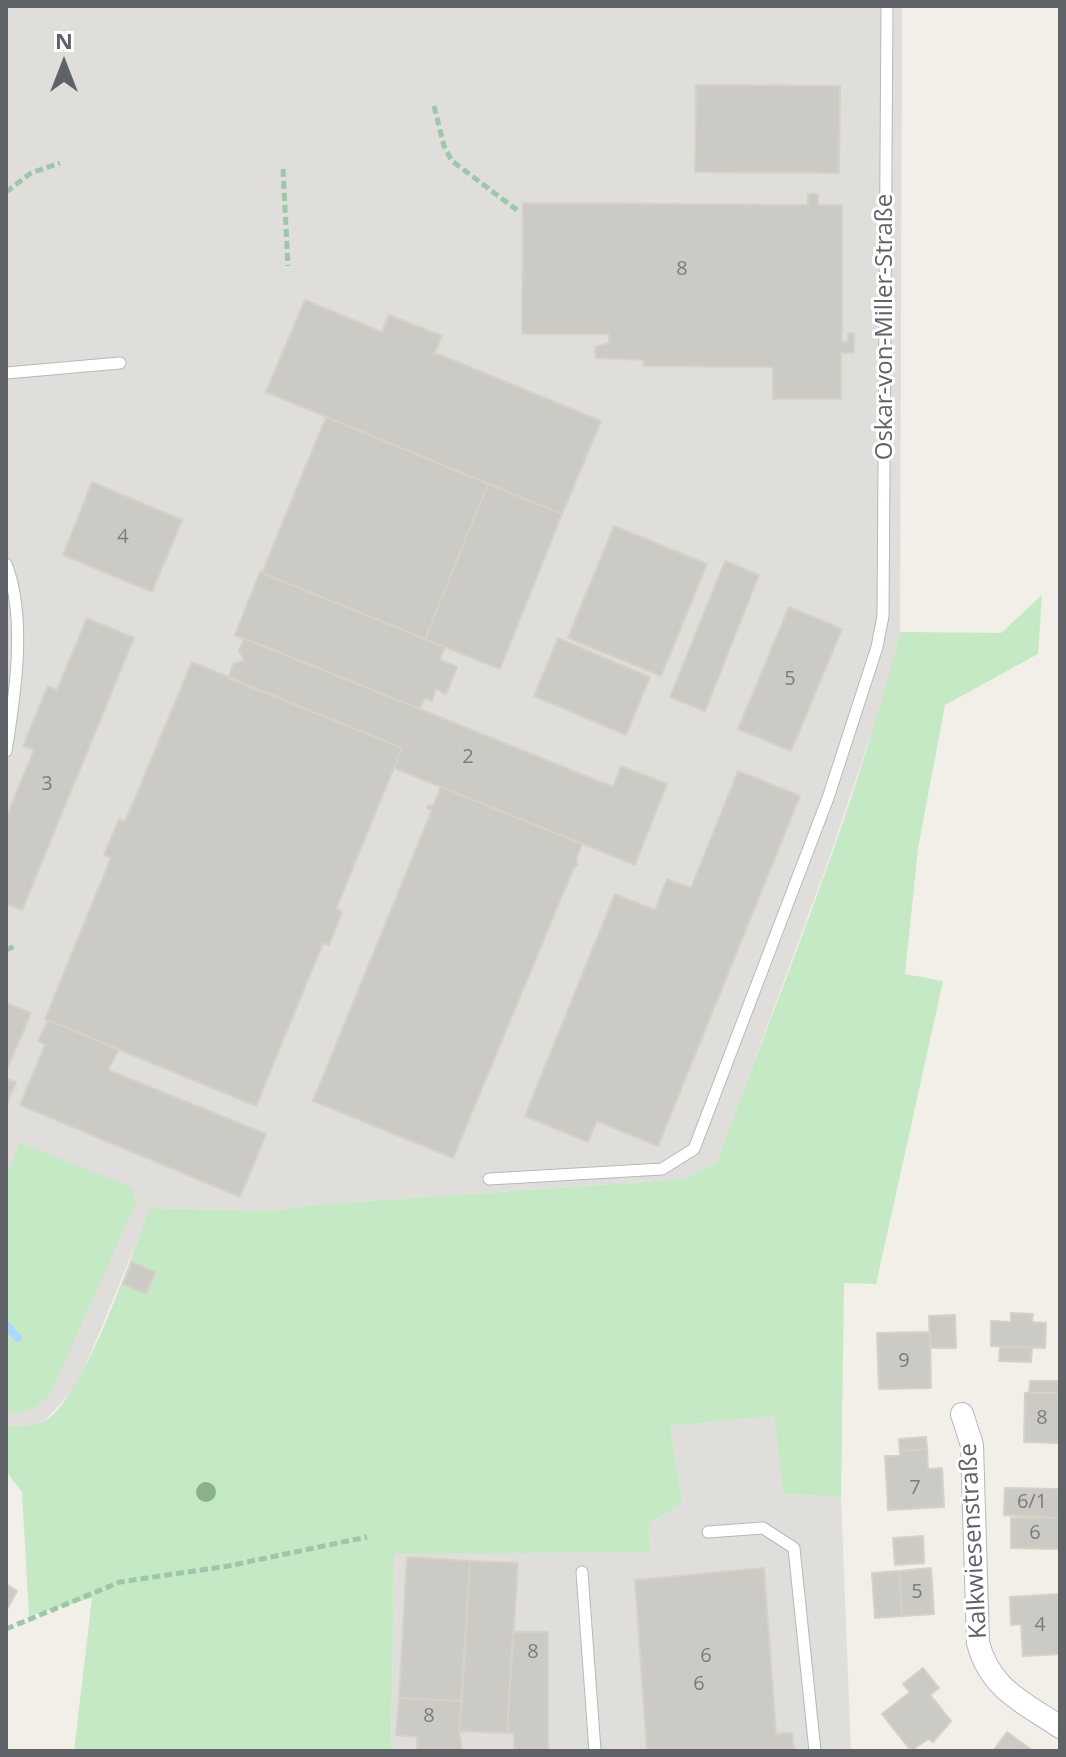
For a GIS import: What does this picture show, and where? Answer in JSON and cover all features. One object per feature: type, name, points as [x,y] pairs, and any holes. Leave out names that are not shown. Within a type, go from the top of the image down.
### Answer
[{"type":"street","name":"Kalkwiesenstraße","points":[[962,1414],[972,1445],[978,1643],[984,1666],[999,1685],[1060,1727]]},
{"type":"lane","name":"Oskar-von-Miller-Straße","points":[[489,1179],[662,1169],[694,1149],[828,798],[877,647],[883,616],[887,6]]},
{"type":"lane","points":[[6,373],[120,363]]},
{"type":"lane","points":[[6,564],[13,583],[17,667],[6,751]]},
{"type":"lane","points":[[708,1532],[763,1528],[794,1548],[815,1751]]},
{"type":"lane","points":[[582,1572],[595,1751]]},
{"type":"path","points":[[434,106],[444,146],[452,161],[517,210]]},
{"type":"path","points":[[6,192],[31,173],[60,163]]},
{"type":"path","points":[[283,169],[288,266]]},
{"type":"path","points":[[6,950],[15,946]]},
{"type":"path","points":[[6,1629],[120,1582],[228,1566],[367,1537]]},
{"type":"shaded area","points":[[6,6],[902,6],[900,632],[883,700],[826,867],[717,1162],[684,1179],[312,1205],[273,1211],[151,1208],[77,1386],[6,1462]]},
{"type":"shaded area","points":[[774,1416],[783,1494],[841,1497],[851,1751],[391,1751],[394,1553],[650,1552],[649,1524],[682,1503],[670,1426]]},
{"type":"green space","points":[[1042,595],[1038,654],[945,705],[918,848],[905,974],[943,981],[876,1284],[844,1283],[841,1497],[783,1494],[774,1416],[670,1426],[682,1503],[649,1524],[650,1552],[394,1554],[391,1751],[74,1751],[92,1598],[29,1616],[22,1492],[6,1471],[6,1426],[39,1424],[63,1404],[92,1353],[150,1208],[272,1211],[312,1205],[684,1179],[717,1162],[839,833],[882,700],[900,632],[1001,633]]},
{"type":"green space","points":[[20,1143],[131,1187],[136,1202],[51,1392],[32,1409],[6,1413],[6,1178]]},
{"type":"building","points":[[696,85],[840,86],[839,173],[695,172]]},
{"type":"building","points":[[808,194],[818,194],[818,205],[842,205],[842,342],[848,342],[848,333],[854,333],[854,353],[841,353],[841,399],[773,399],[773,367],[644,366],[644,360],[596,358],[595,347],[609,343],[609,334],[522,334],[523,203],[808,205]]},
{"type":"building","points":[[305,300],[382,332],[389,315],[442,336],[434,355],[438,354],[601,421],[562,514],[266,392]]},
{"type":"building","points":[[326,417],[488,484],[425,639],[262,573]]},
{"type":"building","points":[[92,482],[182,520],[152,592],[63,555]]},
{"type":"building","points":[[488,484],[562,514],[500,669],[425,639]]},
{"type":"building","points":[[614,526],[707,564],[661,676],[568,638]]},
{"type":"building","points":[[725,561],[759,575],[705,711],[670,697]]},
{"type":"building","points":[[260,572],[445,647],[440,660],[457,667],[446,694],[436,689],[432,701],[425,698],[420,709],[235,635]]},
{"type":"building","points":[[789,607],[842,629],[791,751],[738,729]]},
{"type":"building","points":[[87,618],[134,638],[22,910],[6,904],[6,818],[34,750],[23,746],[48,686],[57,690]]},
{"type":"building","points":[[244,638],[613,787],[621,766],[667,784],[635,865],[394,768],[402,748],[228,678],[233,664],[244,660],[239,651]]},
{"type":"building","points":[[558,638],[650,677],[626,735],[534,696]]},
{"type":"building","points":[[192,662],[402,748],[336,909],[342,912],[329,945],[323,943],[256,1106],[45,1019],[111,858],[104,855],[119,819],[125,822]]},
{"type":"building","points":[[738,771],[800,796],[658,1146],[597,1121],[588,1142],[525,1116],[615,894],[655,910],[667,879],[691,888]]},
{"type":"building","points":[[441,787],[582,844],[576,859],[578,865],[574,867],[453,1158],[313,1101],[432,810],[427,808],[433,806]]},
{"type":"building","points":[[6,1003],[31,1013],[6,1072]]},
{"type":"building","points":[[48,1020],[119,1049],[108,1070],[266,1134],[240,1197],[20,1105],[45,1045],[38,1041]]},
{"type":"building","points":[[6,1079],[16,1082],[6,1106]]},
{"type":"building","points":[[132,1262],[155,1272],[146,1294],[123,1284]]},
{"type":"building","points":[[1011,1313],[1033,1314],[1032,1322],[1046,1323],[1045,1348],[991,1346],[991,1321],[1011,1322]]},
{"type":"building","points":[[955,1315],[956,1348],[930,1348],[929,1316]]},
{"type":"building","points":[[930,1332],[931,1388],[879,1389],[877,1333]]},
{"type":"building","points":[[1000,1346],[1032,1348],[1031,1362],[999,1361]]},
{"type":"building","points":[[1030,1381],[1060,1381],[1060,1393],[1029,1393]]},
{"type":"building","points":[[1025,1393],[1060,1393],[1060,1443],[1024,1442]]},
{"type":"building","points":[[926,1437],[927,1449],[900,1451],[899,1439]]},
{"type":"building","points":[[927,1449],[928,1469],[942,1468],[944,1507],[888,1510],[885,1456],[900,1456],[900,1451]]},
{"type":"building","points":[[1005,1488],[1059,1489],[1059,1518],[1004,1515]]},
{"type":"building","points":[[1011,1518],[1059,1518],[1059,1549],[1011,1548]]},
{"type":"building","points":[[923,1536],[924,1563],[895,1565],[893,1538]]},
{"type":"building","points":[[407,1557],[470,1561],[462,1701],[399,1698]]},
{"type":"building","points":[[470,1561],[518,1563],[507,1733],[459,1731]]},
{"type":"building","points":[[764,1568],[776,1734],[792,1733],[794,1751],[647,1751],[635,1580]]},
{"type":"building","points":[[931,1568],[934,1614],[902,1616],[899,1571]]},
{"type":"building","points":[[899,1571],[902,1616],[875,1618],[872,1573]]},
{"type":"building","points":[[6,1584],[17,1591],[6,1611]]},
{"type":"building","points":[[1060,1594],[1060,1654],[1023,1656],[1021,1624],[1011,1625],[1010,1597]]},
{"type":"building","points":[[513,1632],[548,1632],[548,1751],[514,1751],[514,1733],[507,1733]]},
{"type":"building","points":[[923,1668],[939,1688],[930,1695],[951,1721],[933,1742],[928,1739],[911,1751],[882,1714],[910,1692],[903,1684]]},
{"type":"building","points":[[399,1698],[462,1701],[459,1731],[462,1751],[417,1751],[417,1737],[396,1735]]},
{"type":"building","points":[[1007,1732],[1033,1751],[993,1751]]},
{"type":"waterway","points":[[6,1325],[18,1338]]}]
